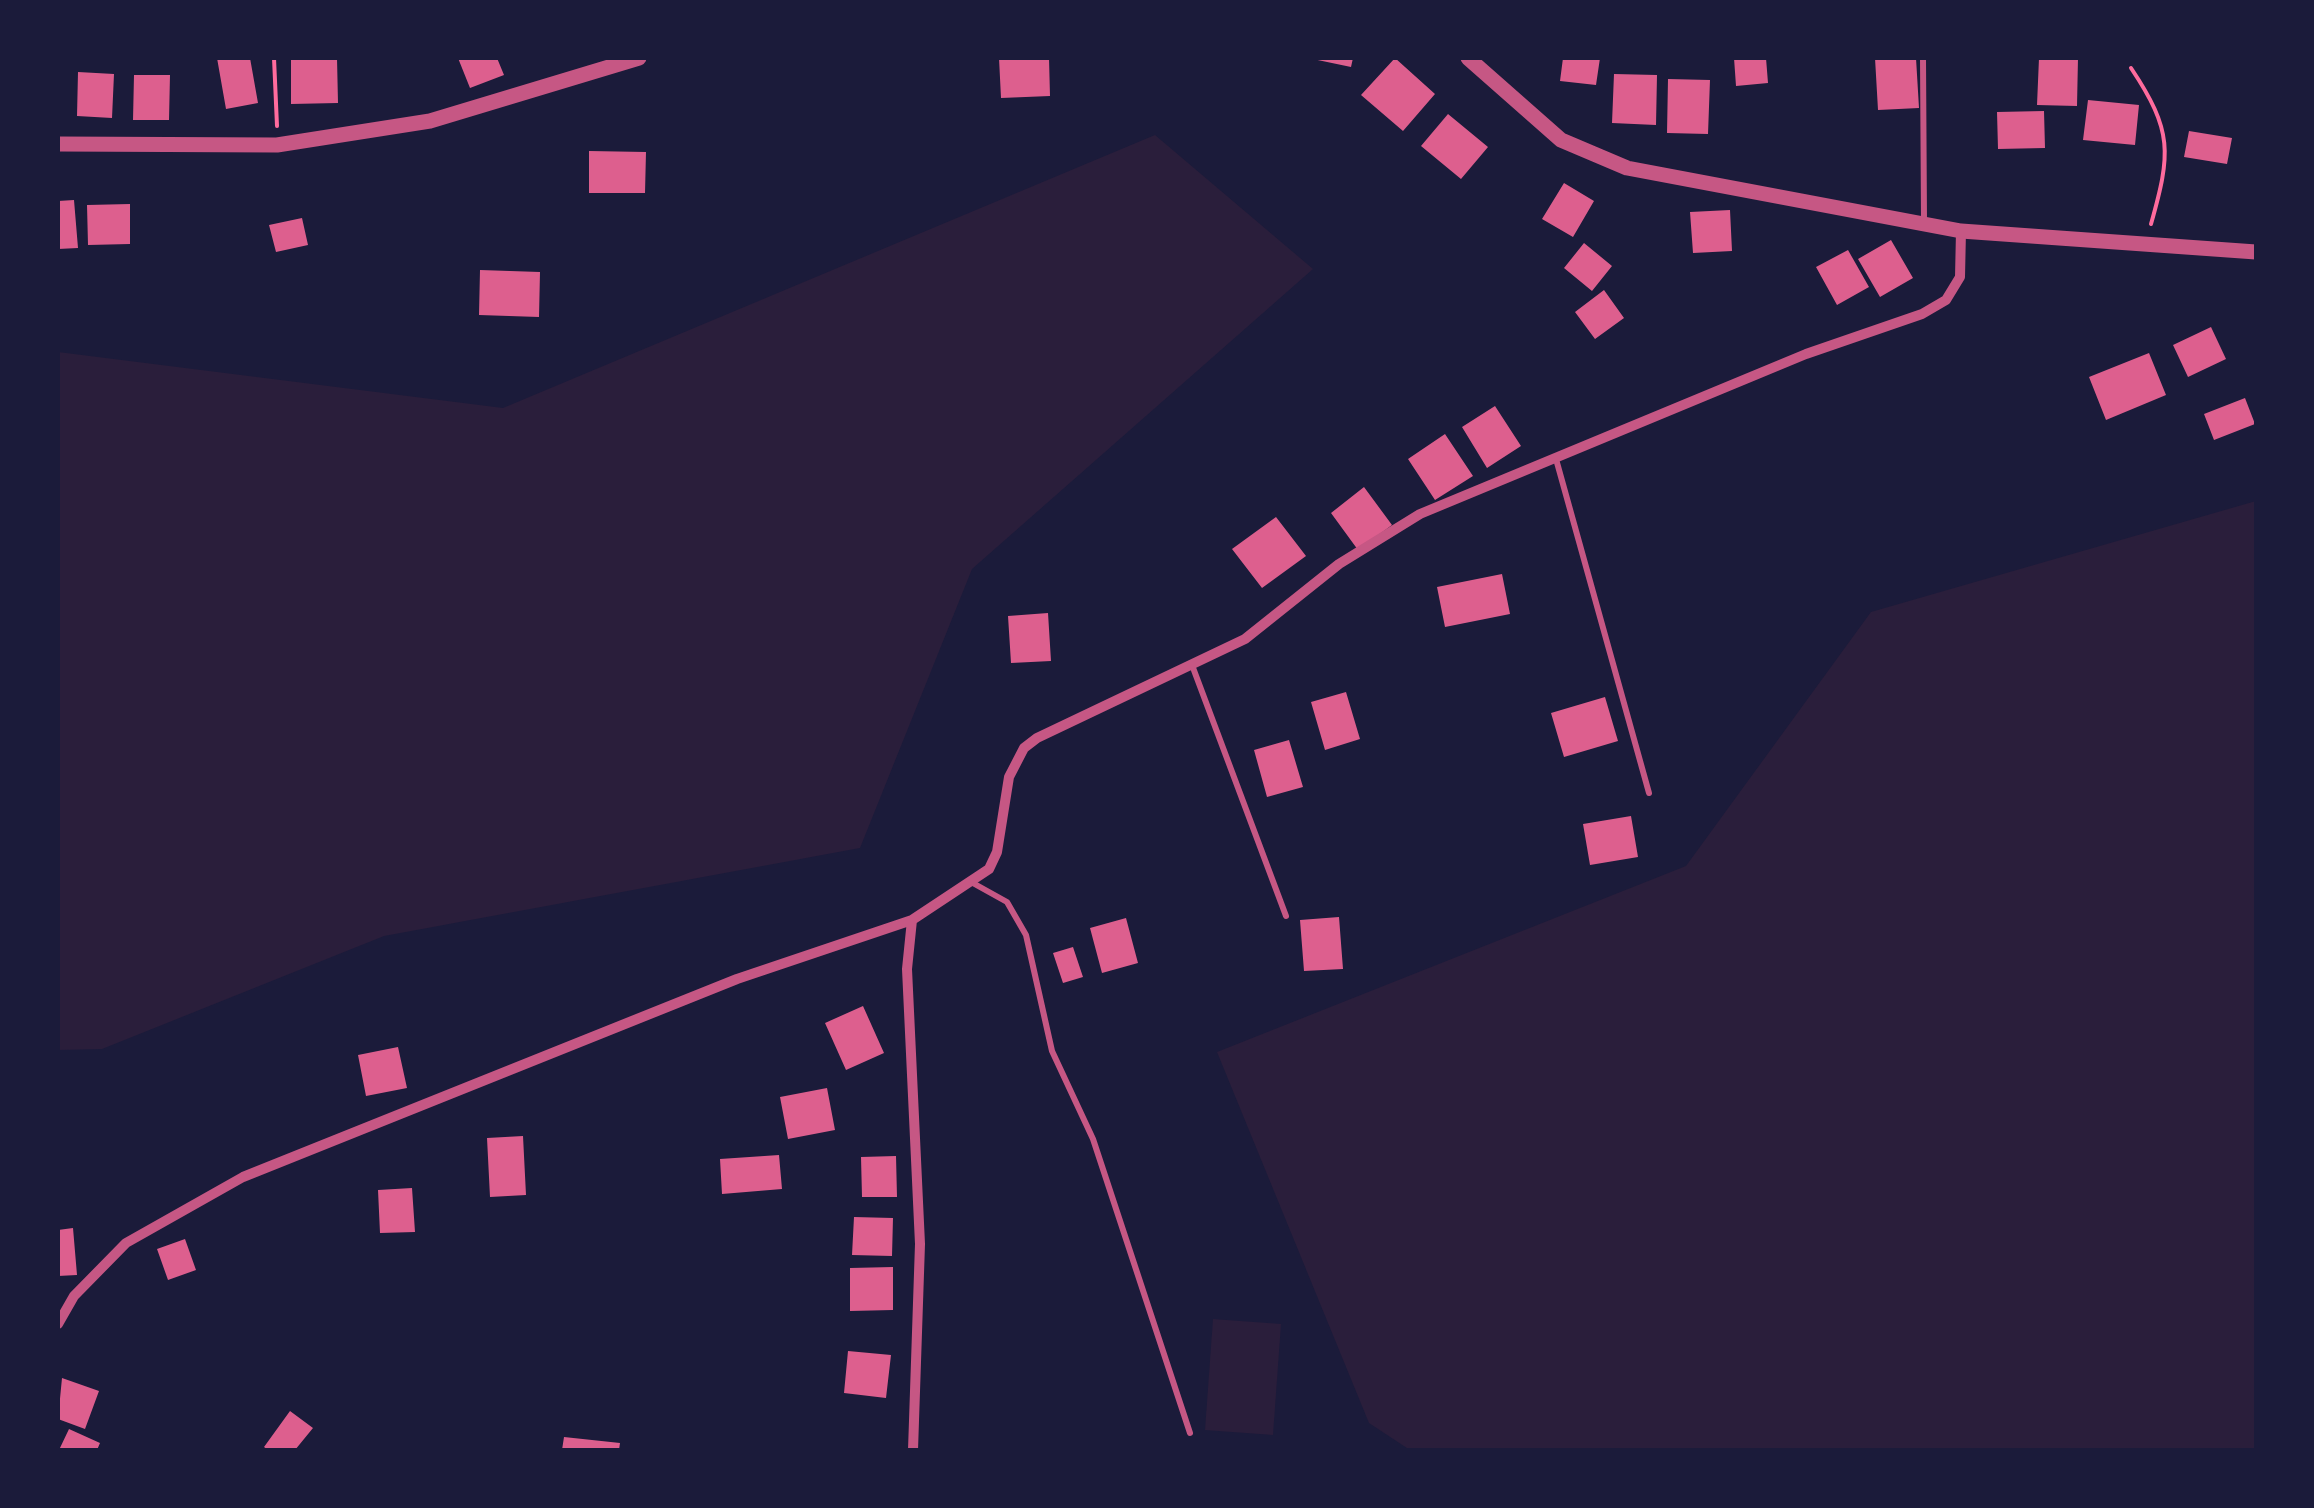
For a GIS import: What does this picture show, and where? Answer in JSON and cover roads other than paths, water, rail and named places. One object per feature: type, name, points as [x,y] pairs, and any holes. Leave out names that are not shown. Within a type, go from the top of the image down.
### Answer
[{"type":"street","points":[[58,144],[244,148],[277,145],[430,122],[639,58]]},
{"type":"street","points":[[1468,58],[1560,140],[1627,168],[1961,231],[2144,248],[2256,252]]},
{"type":"street","points":[[58,1324],[74,1296],[126,1243],[243,1177],[700,993],[912,920],[989,869],[997,852],[1003,798],[1024,748],[1077,716],[1245,639],[1339,564],[1420,514],[1806,354],[1922,314],[1946,300],[1960,277],[1961,231]]},
{"type":"street","points":[[912,920],[907,969],[920,1244],[912,1450]]},
{"type":"lane","points":[[1923,58],[1924,222]]},
{"type":"lane","points":[[1555,458],[1649,793]]},
{"type":"lane","points":[[1192,664],[1286,916]]},
{"type":"lane","points":[[972,882],[1007,902],[1026,934],[1052,1050],[1092,1139],[1190,1433]]}]
